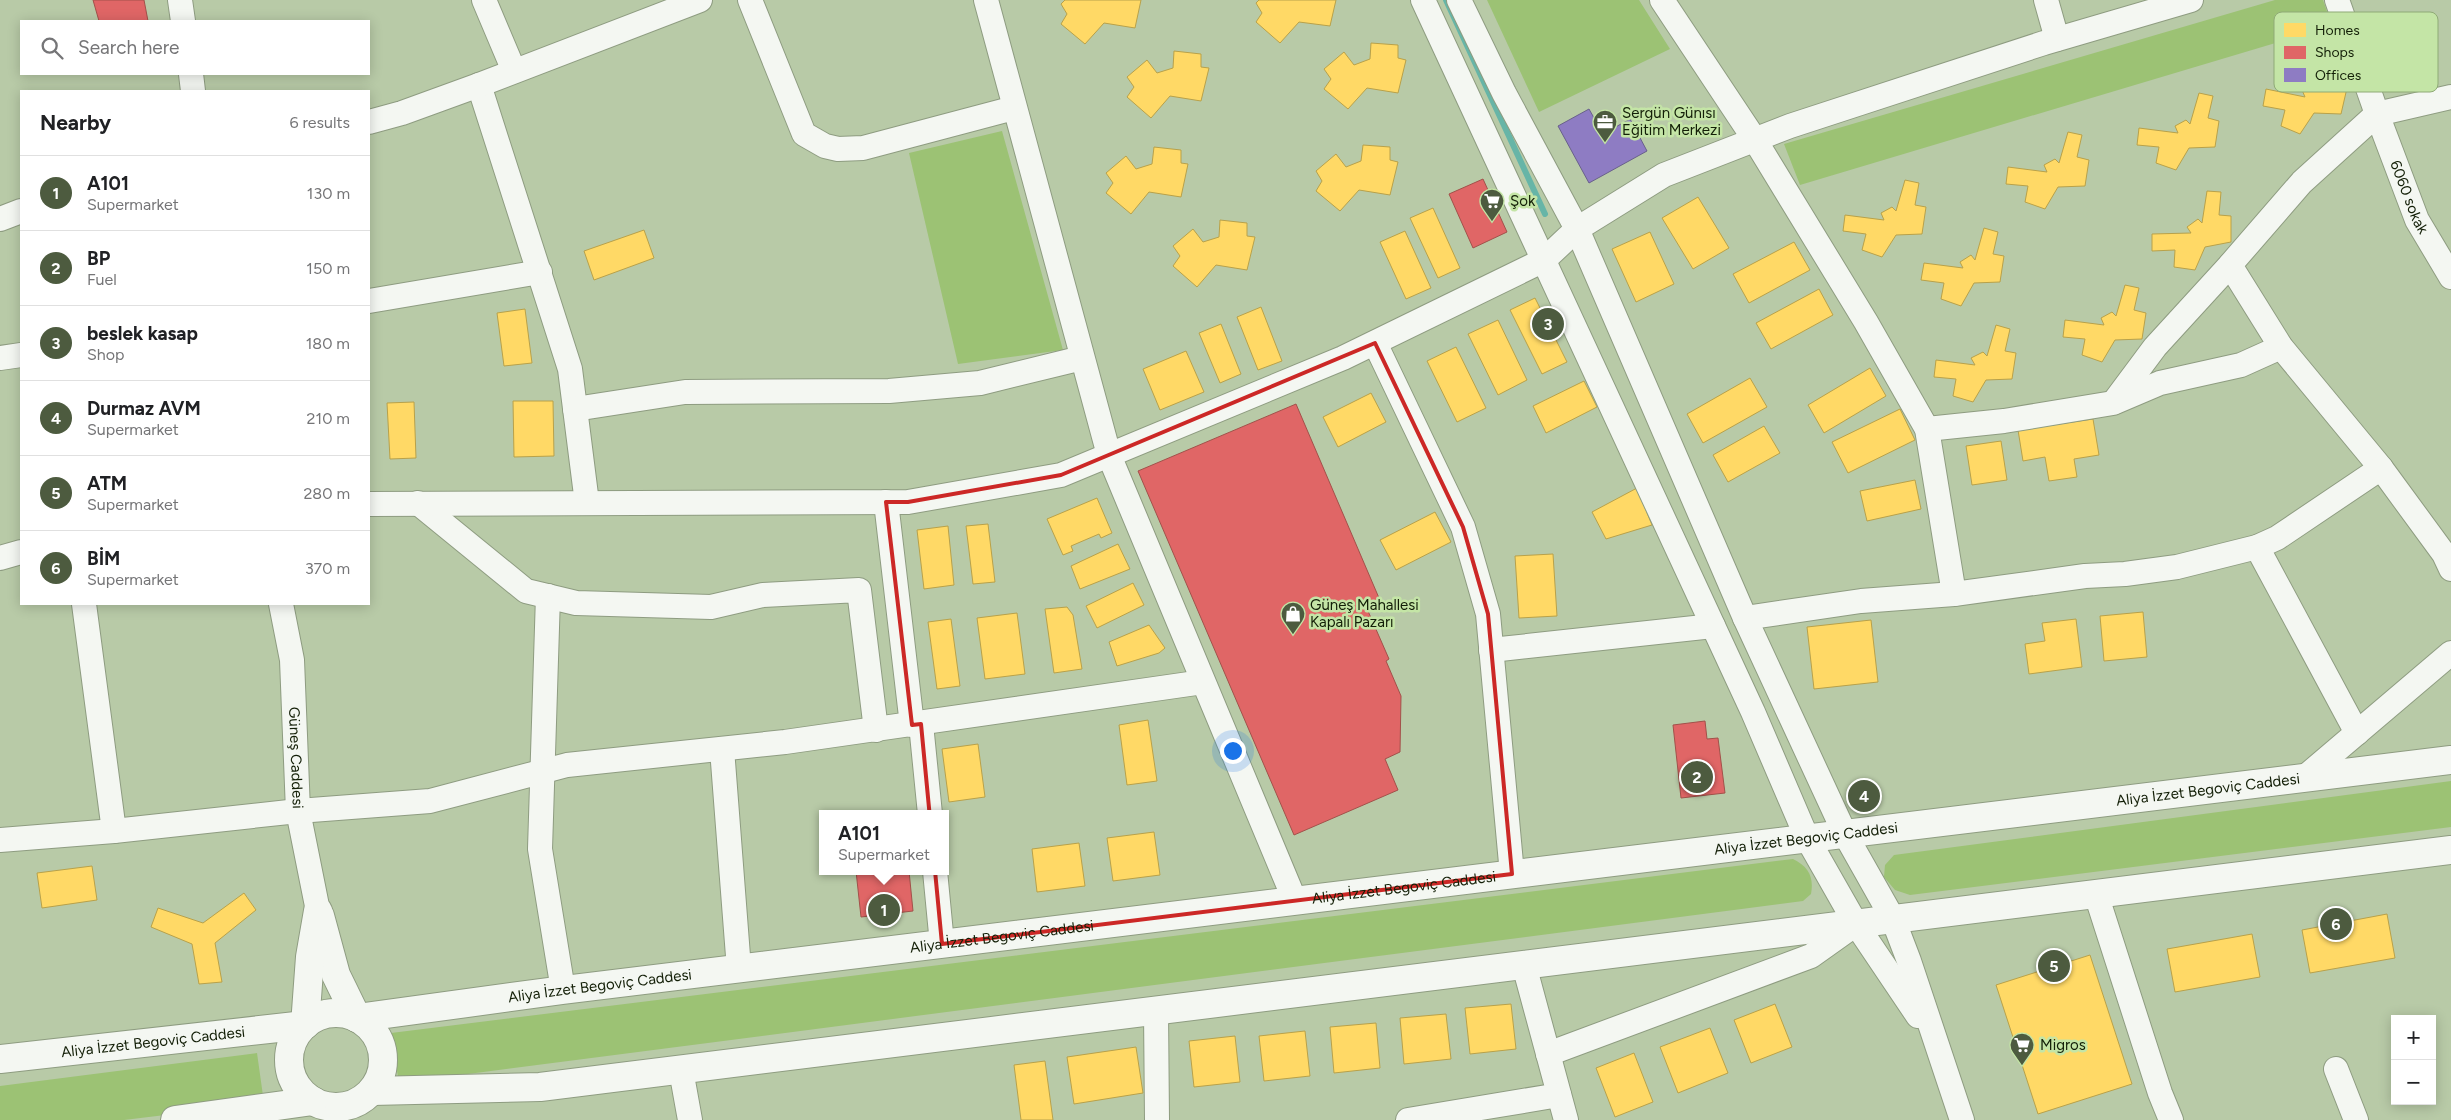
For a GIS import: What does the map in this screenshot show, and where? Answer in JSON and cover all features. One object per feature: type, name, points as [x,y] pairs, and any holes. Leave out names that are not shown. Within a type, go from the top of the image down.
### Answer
[{"type":"main road","name":"Aliya İzzet Begoviç Caddesi","points":[[357,1018],[563,990],[2451,760]]},
{"type":"main road","points":[[372,1091],[540,1087],[2451,850]]},
{"type":"main road","points":[[318,911],[336,975],[357,1018]]},
{"type":"main road","points":[[305,1025],[310,957],[318,911]]},
{"type":"main road","points":[[175,1120],[319,1111],[333,1107],[344,1107],[363,1100],[372,1091],[379,1079],[383,1065],[382,1051],[377,1038],[369,1026],[357,1018],[344,1014],[330,1013],[317,1017],[305,1025],[295,1036],[290,1050],[289,1065],[293,1079],[301,1092],[319,1111]]},
{"type":"main road","name":"Aliya İzzet Begoviç Caddesi","points":[[0,1059],[305,1025]]},
{"type":"main road","points":[[369,1120],[372,1091]]},
{"type":"street","points":[[180,0],[183,20]]},
{"type":"street","points":[[484,0],[514,71]]},
{"type":"street","points":[[370,122],[402,113],[479,85],[700,0]]},
{"type":"street","points":[[750,0],[804,134],[825,146],[850,149],[863,148],[1014,108]]},
{"type":"street","points":[[986,0],[1109,456],[1295,901]]},
{"type":"street","points":[[1423,0],[1713,626],[1808,838],[1856,924],[1934,1040]]},
{"type":"street","points":[[1459,0],[1504,93],[1577,229],[1745,618],[1845,834],[1893,919],[1962,1120]]},
{"type":"street","points":[[1662,0],[1755,140],[1861,313],[1927,429],[1954,594]]},
{"type":"street","points":[[2046,0],[2057,39]]},
{"type":"street","points":[[370,504],[908,502],[1061,475],[1343,358],[1544,260],[1577,229],[1664,175],[1790,126],[2057,39],[2191,0]]},
{"type":"street","name":"6060 sokak","points":[[2337,0],[2341,12]]},
{"type":"street","points":[[191,75],[193,90]]},
{"type":"street","points":[[479,85],[570,369],[588,503]]},
{"type":"street","name":"6060 sokak","points":[[2369,92],[2417,220],[2451,277]]},
{"type":"street","points":[[2113,403],[2155,348],[2302,182],[2377,114],[2451,97]]},
{"type":"street","points":[[0,219],[20,211]]},
{"type":"street","points":[[2230,265],[2281,347],[2381,468],[2444,554],[2451,569]]},
{"type":"street","points":[[370,301],[540,272]]},
{"type":"street","points":[[1375,342],[1463,527],[1488,614],[1512,874]]},
{"type":"street","points":[[1927,429],[2004,421],[2113,403],[2160,383],[2241,365],[2281,347]]},
{"type":"street","points":[[0,358],[20,355]]},
{"type":"street","points":[[575,409],[685,392],[889,392],[980,384],[1082,358]]},
{"type":"street","points":[[1745,618],[1861,601],[1954,594],[2085,576],[2124,574],[2177,567],[2257,547],[2276,538],[2381,468]]},
{"type":"street","points":[[886,502],[929,810]]},
{"type":"street","points":[[418,503],[526,591],[576,603],[711,607],[764,595],[859,590],[876,730]]},
{"type":"street","points":[[2257,547],[2357,733]]},
{"type":"street","points":[[0,558],[20,552]]},
{"type":"street","points":[[548,596],[540,849],[563,990]]},
{"type":"street","points":[[84,605],[114,831]]},
{"type":"street","name":"Güneş Caddesi","points":[[281,605],[292,660],[298,811],[318,911]]},
{"type":"street","points":[[1491,650],[1713,626]]},
{"type":"street","points":[[2305,777],[2451,653]]},
{"type":"street","points":[[0,840],[114,831],[298,811],[430,801],[567,765],[722,749],[876,730],[1203,682]]},
{"type":"street","points":[[722,749],[739,969]]},
{"type":"street","points":[[935,875],[942,944]]},
{"type":"street","points":[[2096,894],[2160,1093],[2171,1120]]},
{"type":"street","points":[[1548,1054],[1812,956],[1856,924]]},
{"type":"street","points":[[1524,965],[1566,1120]]},
{"type":"street","points":[[1156,1011],[1156,1120]]},
{"type":"street","points":[[2336,1069],[2356,1120]]},
{"type":"street","points":[[681,1070],[690,1120]]},
{"type":"street","points":[[1418,1119],[1559,1095]]},
{"type":"highlighted area","points":[[1375,343],[1463,527],[1488,614],[1512,874],[942,944],[921,724],[912,725],[886,502],[908,502],[1061,475]]},
{"type":"green space","points":[[1487,0],[1639,0],[1670,49],[1539,112]]},
{"type":"green space","points":[[2275,0],[2323,0],[2327,12],[2274,12],[2274,43],[1800,185],[1784,144]]},
{"type":"green space","points":[[1002,131],[1063,350],[958,364],[909,153]]},
{"type":"green space","points":[[2451,781],[2451,827],[1910,895],[1895,890],[1884,877],[1885,865],[1894,855]]},
{"type":"green space","points":[[1793,859],[1807,869],[1812,882],[1811,894],[1803,901],[399,1083],[391,1033]]},
{"type":"green space","points":[[257,1053],[264,1103],[124,1120],[0,1120],[0,1086]]},
{"type":"building: Homes","points":[[1065,0],[1141,0],[1135,28],[1104,23],[1085,44],[1061,24],[1067,14],[1061,4]]},
{"type":"building: Homes","points":[[1259,0],[1336,0],[1330,26],[1299,22],[1280,43],[1256,22],[1262,13],[1256,3]]},
{"type":"building: Homes","points":[[1371,43],[1398,45],[1398,58],[1406,60],[1398,93],[1367,88],[1348,109],[1324,89],[1331,79],[1324,69],[1344,52],[1354,65],[1370,59]]},
{"type":"building: Homes","points":[[1174,51],[1201,54],[1201,67],[1209,68],[1201,101],[1170,96],[1151,118],[1127,97],[1134,87],[1127,77],[1147,60],[1157,73],[1173,68]]},
{"type":"building: Homes","points":[[2266,89],[2305,97],[2303,92],[2346,92],[2341,114],[2314,113],[2300,134],[2281,126],[2285,110],[2263,106]]},
{"type":"building: Homes","points":[[2199,93],[2213,96],[2208,118],[2219,121],[2215,147],[2189,148],[2176,170],[2156,163],[2159,147],[2137,145],[2139,128],[2178,133],[2175,126],[2186,120],[2190,124]]},
{"type":"building: Homes","points":[[2068,132],[2082,135],[2077,157],[2089,160],[2085,186],[2058,187],[2045,209],[2025,202],[2028,186],[2006,184],[2008,167],[2047,172],[2044,165],[2055,159],[2059,163]]},
{"type":"building: Homes","points":[[1363,145],[1390,147],[1390,160],[1398,162],[1390,195],[1359,190],[1340,211],[1316,191],[1322,181],[1316,171],[1336,154],[1346,167],[1361,161]]},
{"type":"building: Homes","points":[[1154,147],[1181,150],[1181,163],[1188,164],[1181,197],[1149,192],[1131,214],[1106,193],[1113,183],[1106,173],[1126,156],[1136,169],[1152,164]]},
{"type":"building: Homes","points":[[1905,180],[1919,183],[1915,205],[1926,207],[1922,234],[1896,235],[1882,257],[1862,250],[1866,234],[1843,231],[1845,215],[1884,220],[1881,213],[1892,207],[1896,211]]},
{"type":"building: Homes","points":[[2207,191],[2221,192],[2219,215],[2231,216],[2231,242],[2205,247],[2195,270],[2174,267],[2175,250],[2152,251],[2152,234],[2191,233],[2187,227],[2198,219],[2202,223]]},
{"type":"building: Homes","points":[[1698,197],[1729,248],[1693,269],[1662,218]]},
{"type":"building: Homes","points":[[1433,208],[1460,268],[1438,278],[1410,218]]},
{"type":"building: Homes","points":[[1220,220],[1247,223],[1247,236],[1255,237],[1247,270],[1216,265],[1197,287],[1173,266],[1180,256],[1173,246],[1193,229],[1203,242],[1219,237]]},
{"type":"building: Homes","points":[[1984,228],[1998,232],[1993,254],[2004,256],[2000,282],[1974,283],[1961,306],[1941,299],[1944,283],[1921,280],[1924,263],[1963,268],[1960,262],[1971,255],[1975,260]]},
{"type":"building: Homes","points":[[644,230],[654,258],[594,280],[584,251]]},
{"type":"building: Homes","points":[[1405,231],[1431,288],[1406,299],[1380,242]]},
{"type":"building: Homes","points":[[1650,232],[1674,284],[1636,302],[1612,249]]},
{"type":"building: Homes","points":[[1794,242],[1810,270],[1749,303],[1733,274]]},
{"type":"building: Homes","points":[[2125,285],[2139,288],[2134,310],[2146,313],[2142,339],[2115,340],[2102,362],[2082,355],[2085,339],[2063,337],[2065,320],[2104,325],[2101,318],[2112,312],[2116,316]]},
{"type":"building: Homes","points":[[1819,289],[1833,315],[1771,349],[1756,323]]},
{"type":"building: Homes","points":[[1535,298],[1567,362],[1542,374],[1510,310]]},
{"type":"building: Homes","points":[[1261,307],[1282,361],[1258,370],[1237,317]]},
{"type":"building: Homes","points":[[525,309],[532,363],[504,366],[497,313]]},
{"type":"building: Homes","points":[[1498,320],[1527,380],[1498,395],[1468,334]]},
{"type":"building: Homes","points":[[1221,324],[1241,374],[1220,383],[1199,333]]},
{"type":"building: Homes","points":[[1996,325],[2010,329],[2005,351],[2016,353],[2012,379],[1986,380],[1973,402],[1953,396],[1956,379],[1934,377],[1936,360],[1975,365],[1971,358],[1983,352],[1987,356]]},
{"type":"building: Homes","points":[[1456,347],[1486,408],[1457,422],[1427,361]]},
{"type":"building: Homes","points":[[1186,351],[1204,392],[1160,410],[1143,369]]},
{"type":"building: Homes","points":[[1870,368],[1886,396],[1824,433],[1808,405]]},
{"type":"building: Homes","points":[[1750,378],[1767,407],[1703,443],[1687,414]]},
{"type":"building: Homes","points":[[1584,381],[1597,407],[1546,433],[1533,406]]},
{"type":"building: Homes","points":[[1371,393],[1386,422],[1338,447],[1323,417]]},
{"type":"building: Homes","points":[[513,401],[553,401],[554,456],[514,457]]},
{"type":"building: Homes","points":[[414,402],[416,458],[390,459],[387,403]]},
{"type":"building: Homes","points":[[1900,409],[1915,440],[1848,473],[1832,442]]},
{"type":"building: Homes","points":[[2093,419],[2099,455],[2074,459],[2077,477],[2049,481],[2045,457],[2023,461],[2018,430]]},
{"type":"building: Homes","points":[[1764,426],[1780,453],[1728,482],[1713,455]]},
{"type":"building: Homes","points":[[2001,441],[2007,480],[1972,485],[1966,446]]},
{"type":"building: Homes","points":[[1915,480],[1921,509],[1867,521],[1860,491]]},
{"type":"building: Homes","points":[[1637,488],[1652,525],[1606,539],[1592,512]]},
{"type":"building: Homes","points":[[1097,498],[1112,533],[1101,538],[1099,534],[1071,546],[1073,551],[1063,555],[1047,519]]},
{"type":"building: Homes","points":[[1435,512],[1451,542],[1396,570],[1380,540]]},
{"type":"building: Homes","points":[[988,524],[995,582],[973,584],[966,526]]},
{"type":"building: Homes","points":[[948,526],[954,585],[924,589],[917,530]]},
{"type":"building: Homes","points":[[1118,544],[1130,569],[1080,589],[1071,566]]},
{"type":"building: Homes","points":[[1553,554],[1557,616],[1519,618],[1515,556]]},
{"type":"building: Homes","points":[[1133,583],[1144,605],[1097,628],[1086,606]]},
{"type":"building: Homes","points":[[1067,607],[1073,615],[1082,669],[1054,673],[1045,609]]},
{"type":"building: Homes","points":[[2143,612],[2147,657],[2104,661],[2100,616]]},
{"type":"building: Homes","points":[[1017,613],[1025,674],[985,679],[977,618]]},
{"type":"building: Homes","points":[[951,619],[960,686],[937,689],[928,622]]},
{"type":"building: Homes","points":[[2076,619],[2082,667],[2029,674],[2025,644],[2045,641],[2042,623]]},
{"type":"building: Homes","points":[[1871,620],[1878,682],[1814,689],[1807,627]]},
{"type":"building: Homes","points":[[1149,625],[1165,648],[1159,653],[1117,666],[1109,642]]},
{"type":"building: Homes","points":[[1148,720],[1157,781],[1127,785],[1119,725]]},
{"type":"building: Homes","points":[[978,744],[985,797],[949,802],[942,749]]},
{"type":"building: Homes","points":[[1154,832],[1160,875],[1113,881],[1107,838]]},
{"type":"building: Homes","points":[[1079,843],[1085,886],[1037,892],[1032,849]]},
{"type":"building: Homes","points":[[92,866],[97,900],[42,908],[37,873]]},
{"type":"building: Homes","points":[[244,893],[256,910],[215,943],[222,982],[199,984],[192,944],[151,927],[158,908],[203,923]]},
{"type":"building: Homes","points":[[2387,914],[2395,958],[2310,973],[2302,930]]},
{"type":"building: Homes","points":[[2252,934],[2260,977],[2175,992],[2167,949]]},
{"type":"building: Homes","points":[[2090,955],[2132,1084],[2038,1114],[1996,985]]},
{"type":"building: Homes","points":[[1511,1004],[1516,1049],[1470,1054],[1465,1008]]},
{"type":"building: Homes","points":[[1775,1004],[1792,1047],[1751,1063],[1734,1020]]},
{"type":"building: Homes","points":[[1446,1014],[1451,1059],[1404,1064],[1400,1018]]},
{"type":"building: Homes","points":[[1376,1023],[1380,1068],[1334,1073],[1330,1027]]},
{"type":"building: Homes","points":[[1710,1028],[1728,1073],[1678,1093],[1660,1047]]},
{"type":"building: Homes","points":[[1305,1031],[1310,1076],[1264,1081],[1259,1036]]},
{"type":"building: Homes","points":[[1235,1036],[1240,1082],[1194,1087],[1189,1041]]},
{"type":"building: Homes","points":[[1136,1047],[1143,1093],[1074,1104],[1067,1057]]},
{"type":"building: Homes","points":[[1634,1053],[1653,1102],[1615,1117],[1596,1068]]},
{"type":"building: Homes","points":[[1045,1061],[1053,1120],[1021,1120],[1014,1065]]},
{"type":"building: Shops","points":[[93,0],[144,0],[148,20],[99,20]]},
{"type":"building: Shops","points":[[1483,179],[1507,232],[1473,248],[1449,194]]},
{"type":"building: Shops","name":"Güneş Mahallesi Kapalı Pazarı","points":[[1296,404],[1382,605],[1368,611],[1389,659],[1386,661],[1401,696],[1400,752],[1385,759],[1398,790],[1294,835],[1138,471]]},
{"type":"building: Shops","points":[[1705,721],[1707,739],[1718,738],[1725,793],[1681,798],[1673,725]]},
{"type":"building: Shops","points":[[856,875],[909,875],[913,911],[861,917]]},
{"type":"building: Offices","name":"Sergün Günısı Eğitim Merkezi","points":[[1589,109],[1603,134],[1630,119],[1647,151],[1589,183],[1558,126]]},
{"type":"waterway","points":[[1446,0],[1545,214]]},
{"type":"place","name":"Sergün Günısı Eğitim Merkezi","points":[[1605,143]]},
{"type":"place","name":"Şok","points":[[1492,222]]},
{"type":"place","name":"beslek kasap","points":[[1548,324]]},
{"type":"place","name":"Güneş Mahallesi Kapalı Pazarı","points":[[1293,635]]},
{"type":"place","name":"BP","points":[[1697,777]]},
{"type":"place","name":"Durmaz AVM","points":[[1864,796]]},
{"type":"place","name":"A101","points":[[884,910]]},
{"type":"place","name":"BİM","points":[[2336,924]]},
{"type":"place","name":"ATM","points":[[2054,966]]},
{"type":"place","name":"Migros","points":[[2022,1066]]}]
